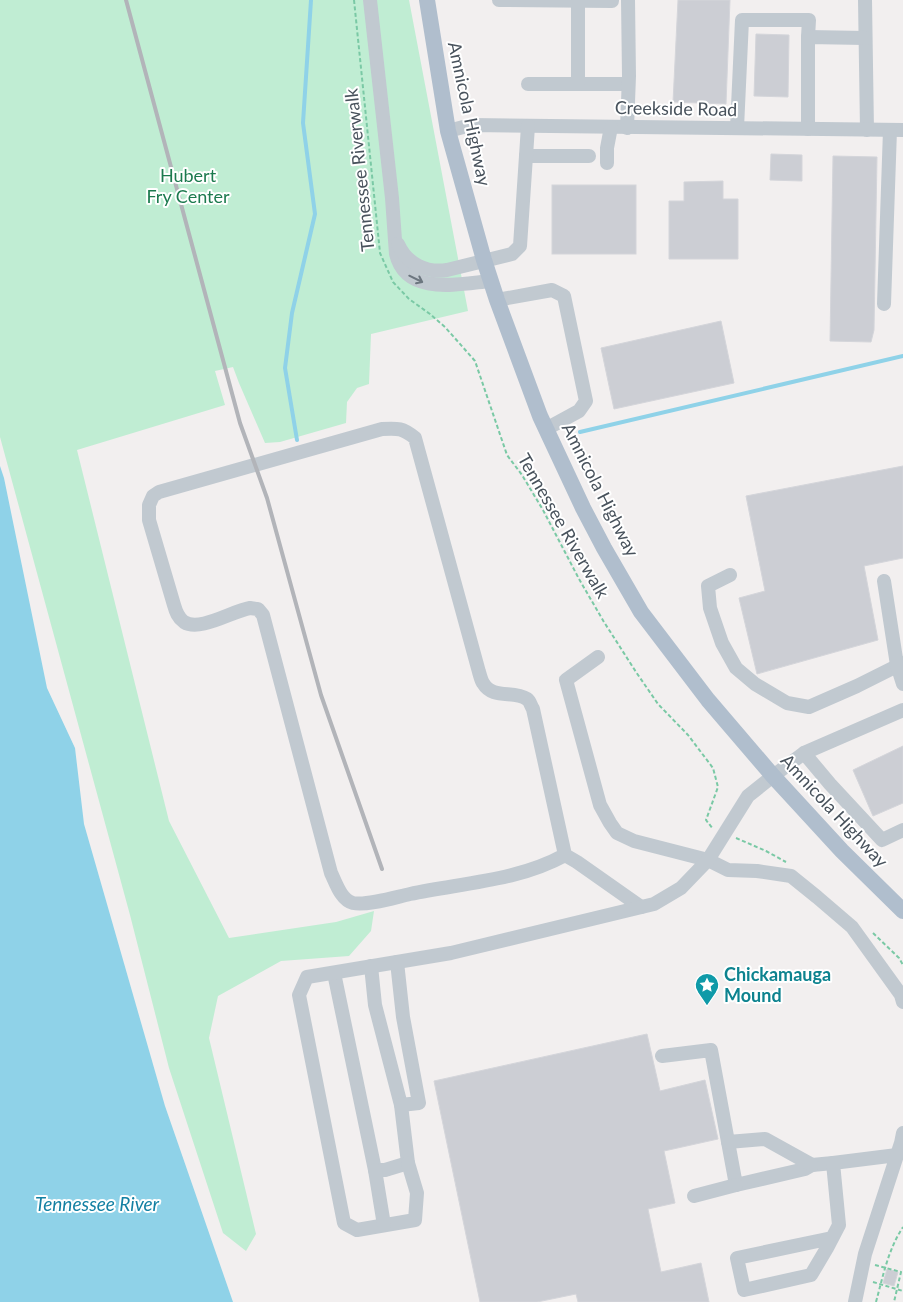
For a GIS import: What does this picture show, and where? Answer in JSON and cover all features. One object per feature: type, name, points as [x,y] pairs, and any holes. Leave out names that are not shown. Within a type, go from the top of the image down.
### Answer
[{"type":"main road","name":"Amnicola Highway","points":[[427,0],[448,131],[490,281],[546,429],[583,508],[641,612],[708,700],[773,776],[842,851],[903,911]]},
{"type":"street","points":[[370,0],[398,262],[405,272],[420,281],[439,285],[490,281]]},
{"type":"street","points":[[499,0],[612,1]]},
{"type":"street","points":[[627,128],[628,0]]},
{"type":"street","points":[[865,0],[867,130]]},
{"type":"street","points":[[578,1],[578,84]]},
{"type":"street","points":[[737,128],[742,20],[809,20],[808,129]]},
{"type":"street","points":[[808,37],[865,38]]},
{"type":"street","points":[[528,84],[628,84]]},
{"type":"street","name":"Creekside Road","points":[[448,131],[471,125],[896,130]]},
{"type":"street","points":[[395,239],[401,252],[411,262],[436,272],[512,254],[520,246],[528,126]]},
{"type":"street","points":[[607,163],[607,148],[611,127]]},
{"type":"street","points":[[884,304],[896,130]]},
{"type":"street","points":[[526,156],[589,156]]},
{"type":"street","points":[[497,300],[552,290],[564,296],[586,401],[579,411],[546,429]]},
{"type":"street","points":[[565,855],[549,864],[528,871],[486,881],[374,902],[353,903],[346,899],[331,873],[262,615],[258,609],[250,608],[200,624],[186,623],[180,619],[176,613],[149,520],[148,504],[153,496],[159,492],[382,430],[398,428],[408,432],[415,438],[478,672],[483,684],[492,692],[502,695],[517,695],[528,700],[533,709],[565,855],[641,907]]},
{"type":"street","points":[[730,575],[708,586],[710,608],[722,642],[736,668],[756,684],[786,703],[809,707],[857,686],[900,664]]},
{"type":"street","points":[[884,581],[903,684]]},
{"type":"street","points":[[598,657],[566,680],[600,805],[604,814],[618,833],[634,841],[708,860],[728,870],[756,871],[791,876],[852,928],[901,995],[903,1002]]},
{"type":"street","points":[[371,966],[375,1005],[401,1105],[408,1162],[417,1192],[415,1220],[357,1230],[344,1223],[299,995],[307,977],[334,973],[371,966],[451,953],[654,904],[681,888],[708,860],[748,796],[773,776],[804,753],[903,710]]},
{"type":"street","points":[[804,753],[882,840],[903,830]]},
{"type":"street","points":[[397,962],[403,1017],[419,1103],[401,1105]]},
{"type":"street","points":[[334,973],[375,1170],[384,1225]]},
{"type":"street","points":[[662,1056],[710,1050],[736,1185]]},
{"type":"street","points":[[854,1302],[865,1254],[903,1133]]},
{"type":"street","points":[[728,1142],[765,1139],[812,1164]]},
{"type":"street","points":[[694,1196],[804,1169],[812,1164],[897,1155]]},
{"type":"street","points":[[375,1170],[385,1170],[408,1162]]},
{"type":"street","points":[[832,1238],[738,1258],[745,1296],[811,1274],[832,1238],[839,1225],[833,1163]]},
{"type":"path","name":"Tennessee Riverwalk","points":[[354,0],[380,253],[393,282],[409,299],[445,327],[475,361],[507,455],[522,474],[547,516],[579,579],[604,622],[658,704],[688,735],[713,768],[718,786],[706,820],[712,829],[766,851],[789,864]]},
{"type":"path","points":[[870,930],[900,958],[903,965]]},
{"type":"path","points":[[876,1302],[885,1267],[895,1240],[903,1227]]},
{"type":"path","points":[[871,1264],[902,1272],[894,1302]]},
{"type":"path","points":[[870,1282],[903,1291]]},
{"type":"green space","name":"Hubert Fry Center","points":[[0,0],[409,0],[468,311],[371,334],[369,384],[357,388],[347,402],[346,423],[280,442],[265,443],[233,367],[215,371],[225,405],[77,450],[169,821],[229,938],[336,922],[374,911],[371,931],[349,956],[281,961],[218,996],[209,1038],[256,1234],[246,1251],[223,1233],[169,1068],[130,915],[0,437]]},
{"type":"water","name":"Tennessee River","points":[[0,466],[47,688],[75,748],[84,824],[165,1106],[233,1302],[0,1302]]},
{"type":"building","points":[[678,0],[730,0],[726,104],[673,102]]},
{"type":"building","points":[[756,34],[789,35],[788,97],[754,96]]},
{"type":"building","points":[[771,154],[802,155],[802,181],[770,180]]},
{"type":"building","points":[[833,156],[877,157],[874,330],[871,342],[830,341]]},
{"type":"building","points":[[723,181],[723,199],[738,199],[738,259],[669,259],[669,201],[684,201],[684,182]]},
{"type":"building","points":[[552,185],[636,185],[636,254],[552,254]]},
{"type":"building","points":[[721,321],[734,383],[614,409],[601,348]]},
{"type":"building","points":[[903,466],[903,558],[864,566],[878,640],[757,674],[739,598],[765,591],[746,496]]},
{"type":"building","points":[[903,746],[903,803],[873,816],[853,770]]},
{"type":"building","points":[[647,1034],[660,1091],[705,1080],[718,1139],[664,1151],[675,1203],[648,1209],[661,1272],[701,1263],[709,1302],[578,1302],[576,1294],[537,1302],[480,1302],[434,1081]]},
{"type":"building","points":[[887,1269],[898,1272],[894,1286],[883,1283]]},
{"type":"waterway","points":[[297,440],[285,368],[292,313],[315,214],[303,123],[311,0]]},
{"type":"waterway","points":[[580,432],[903,356]]},
{"type":"railway","points":[[126,0],[240,423],[267,498],[321,695],[382,869]]},
{"type":"place","name":"Chickamauga Mound","points":[[707,1006]]}]
